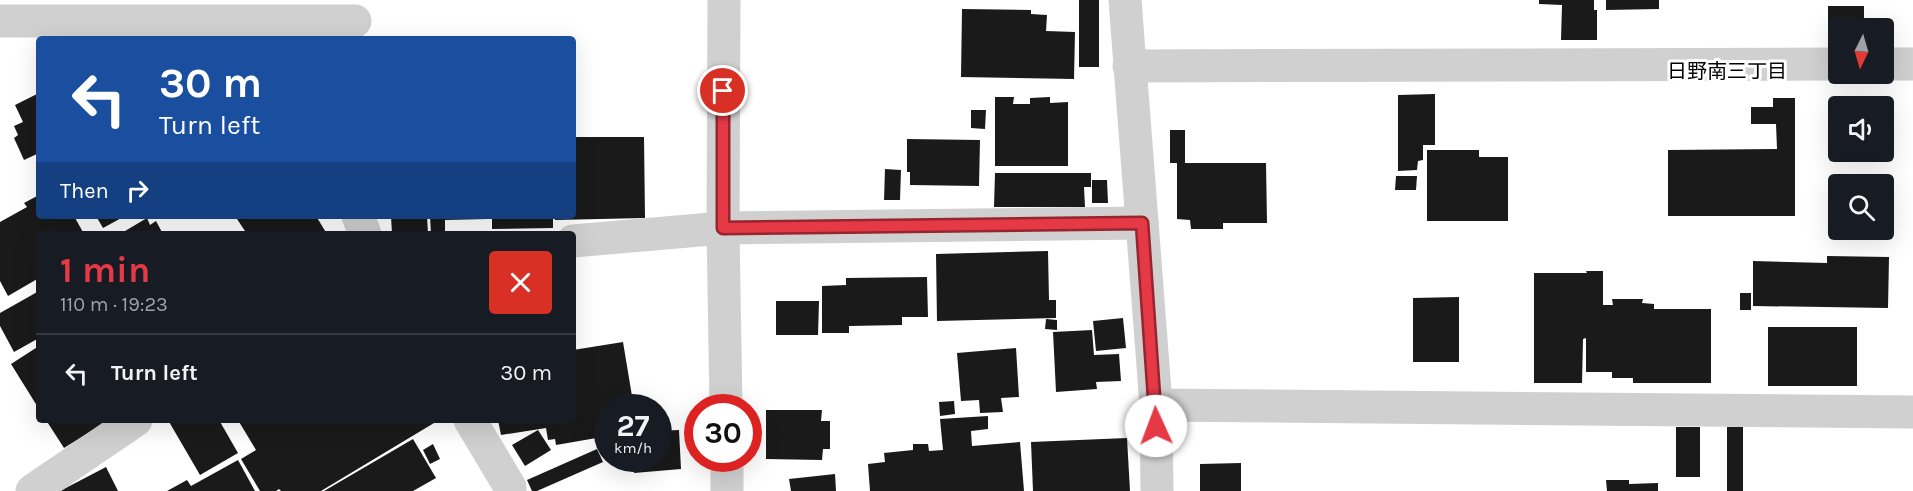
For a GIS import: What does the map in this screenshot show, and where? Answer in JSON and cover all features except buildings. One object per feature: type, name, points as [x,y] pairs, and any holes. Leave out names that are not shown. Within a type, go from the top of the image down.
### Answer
[{"type":"street","points":[[724,0],[723,228],[726,394]]},
{"type":"street","points":[[1125,0],[1156,405],[1157,491]]},
{"type":"street","points":[[0,21],[356,20]]},
{"type":"street","points":[[1129,66],[1828,64]]},
{"type":"street","points":[[1894,64],[1913,64]]},
{"type":"street","points":[[576,241],[723,228],[1142,223]]},
{"type":"street","points":[[1156,405],[1913,412]]},
{"type":"street","points":[[32,491],[132,423]]},
{"type":"street","points":[[472,423],[510,487],[510,491]]},
{"type":"street","points":[[727,472],[727,491]]},
{"type":"district","name":"日野南三丁目","points":[[1727,71]]},
{"type":"route","points":[[723,91],[723,228],[1142,223],[1156,426]]}]
